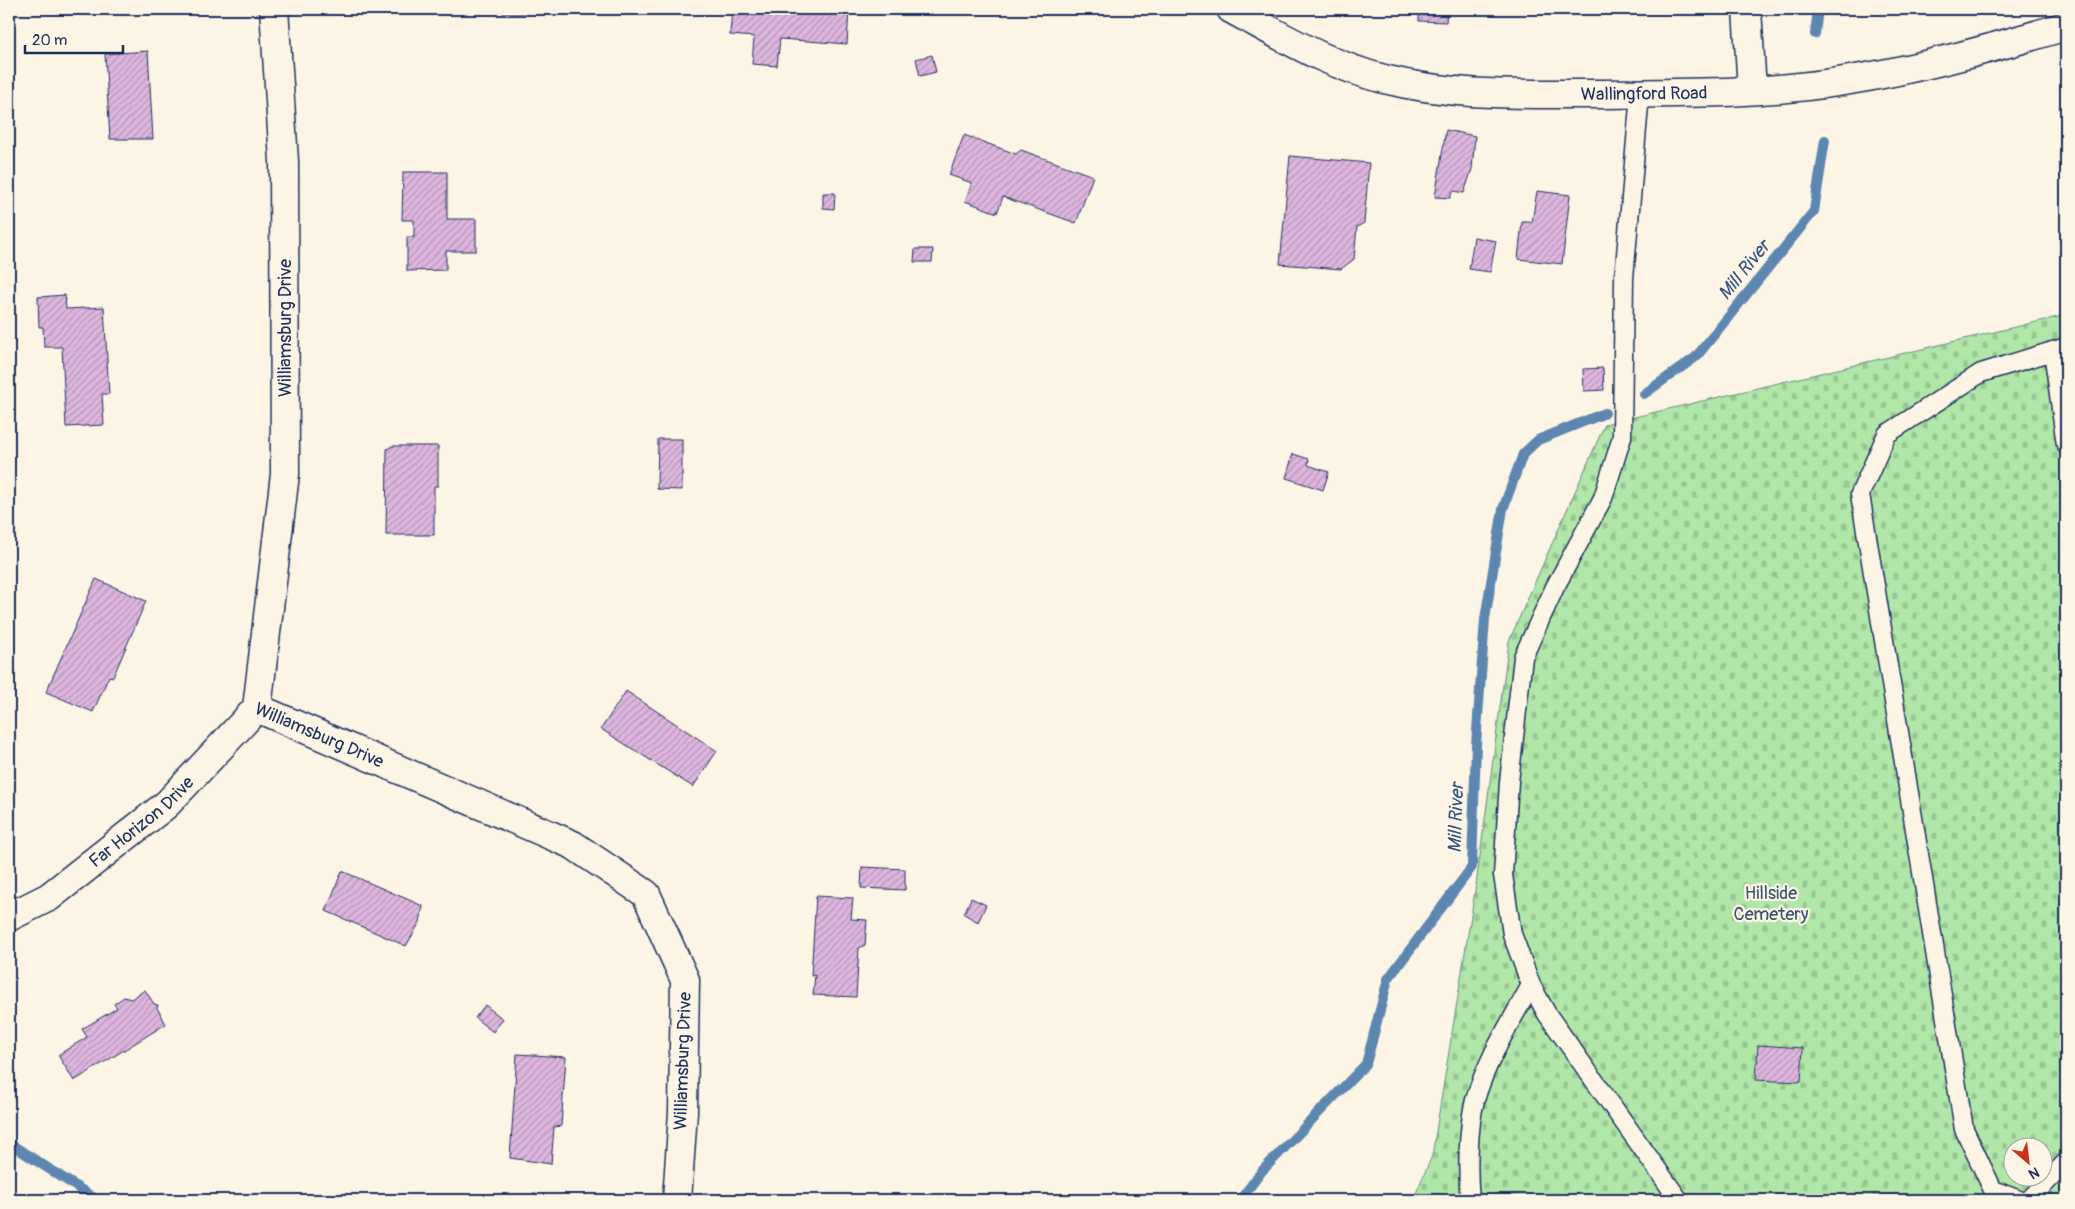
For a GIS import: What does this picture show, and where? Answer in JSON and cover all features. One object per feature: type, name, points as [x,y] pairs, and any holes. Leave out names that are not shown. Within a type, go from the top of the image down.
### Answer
[{"type":"street","name":"Williamsburg Drive","points":[[274,9],[284,161],[285,474],[257,708],[573,845],[646,894],[685,980],[683,1112],[677,1200]]},
{"type":"street","name":"Wallingford Road","points":[[1231,9],[1312,54],[1384,79],[1448,91],[1510,94],[1640,94],[1752,90],[1835,82],[1912,68],[2004,45],[2066,26]]},
{"type":"street","points":[[1747,9],[1752,90]]},
{"type":"street","name":"Far Horizon Drive","points":[[9,916],[49,897],[167,804],[257,708]]},
{"type":"lane","points":[[1640,94],[1624,278],[1622,437],[1603,498],[1555,587],[1523,656],[1509,782],[1503,875],[1512,934],[1532,986],[1546,1014],[1679,1200]]},
{"type":"lane","points":[[2019,1200],[1993,1190],[1964,1129],[1860,494],[1887,434],[1981,373],[2060,349],[2066,445]]},
{"type":"lane","points":[[1470,1200],[1467,1170],[1475,1101],[1499,1043],[1532,986]]},
{"type":"lane","points":[[2029,1200],[2066,1162]]},
{"type":"green space","name":"Hillside Cemetery","points":[[2066,315],[2066,1200],[1413,1200],[1432,1156],[1476,885],[1509,641],[1605,424]]},
{"type":"building","points":[[503,9],[527,9],[527,13],[503,13]]},
{"type":"building","points":[[732,9],[849,9],[847,44],[780,39],[777,66],[752,64],[754,37],[730,35]]},
{"type":"building","points":[[1419,9],[1447,9],[1446,22],[1419,21]]},
{"type":"building","points":[[148,51],[153,139],[110,139],[105,54]]},
{"type":"building","points":[[932,55],[936,72],[920,76],[916,59]]},
{"type":"building","points":[[1446,130],[1475,136],[1472,169],[1464,193],[1453,191],[1450,198],[1435,197]]},
{"type":"building","points":[[964,135],[1016,154],[1021,150],[1093,176],[1076,223],[1003,197],[997,213],[965,201],[972,183],[949,175]]},
{"type":"building","points":[[1290,156],[1369,163],[1364,223],[1357,227],[1354,259],[1341,269],[1280,264]]},
{"type":"building","points":[[403,172],[447,172],[447,219],[476,219],[476,251],[446,251],[446,270],[407,271],[407,237],[414,237],[414,220],[402,220]]},
{"type":"building","points":[[1537,191],[1570,195],[1562,264],[1518,259],[1522,222],[1532,222]]},
{"type":"building","points":[[823,193],[835,193],[834,209],[823,208]]},
{"type":"building","points":[[1474,237],[1496,241],[1490,272],[1469,269]]},
{"type":"building","points":[[915,249],[933,249],[932,262],[914,262]]},
{"type":"building","points":[[65,295],[66,309],[104,307],[109,394],[102,394],[104,425],[66,427],[62,347],[44,347],[43,327],[39,327],[38,297]]},
{"type":"building","points":[[1603,368],[1604,390],[1584,391],[1583,369]]},
{"type":"building","points":[[658,439],[682,439],[682,490],[657,489]]},
{"type":"building","points":[[392,446],[438,446],[438,486],[434,486],[434,535],[386,535],[387,449]]},
{"type":"building","points":[[1293,454],[1309,459],[1308,465],[1329,472],[1323,490],[1286,478]]},
{"type":"building","points":[[96,579],[146,601],[113,677],[109,676],[93,712],[46,692]]},
{"type":"building","points":[[626,691],[717,751],[693,787],[601,729]]},
{"type":"building","points":[[862,867],[905,869],[905,890],[861,888]]},
{"type":"building","points":[[342,871],[423,906],[420,922],[406,946],[326,911]]},
{"type":"building","points":[[816,896],[853,898],[851,919],[867,920],[865,945],[859,948],[856,997],[813,995],[815,975],[811,976]]},
{"type":"building","points":[[971,898],[986,905],[978,922],[964,914]]},
{"type":"building","points":[[145,990],[154,1004],[158,1005],[157,1008],[166,1024],[74,1081],[58,1055],[87,1037],[82,1029],[117,1008],[114,1004],[124,997],[131,999]]},
{"type":"building","points":[[485,1005],[503,1019],[493,1032],[475,1018]]},
{"type":"building","points":[[1758,1045],[1803,1048],[1801,1081],[1756,1080]]},
{"type":"building","points":[[517,1054],[566,1057],[561,1126],[554,1127],[551,1164],[510,1158]]},
{"type":"waterway","name":"Mill River","points":[[1815,34],[1818,9]]},
{"type":"waterway","name":"Mill River","points":[[1644,394],[1696,357],[1814,211],[1825,140]]},
{"type":"waterway","name":"Mill River","points":[[1240,1200],[1262,1171],[1366,1064],[1388,979],[1472,867],[1476,745],[1485,619],[1503,509],[1523,454],[1538,440],[1605,413]]},
{"type":"waterway","points":[[9,1143],[97,1200]]}]
